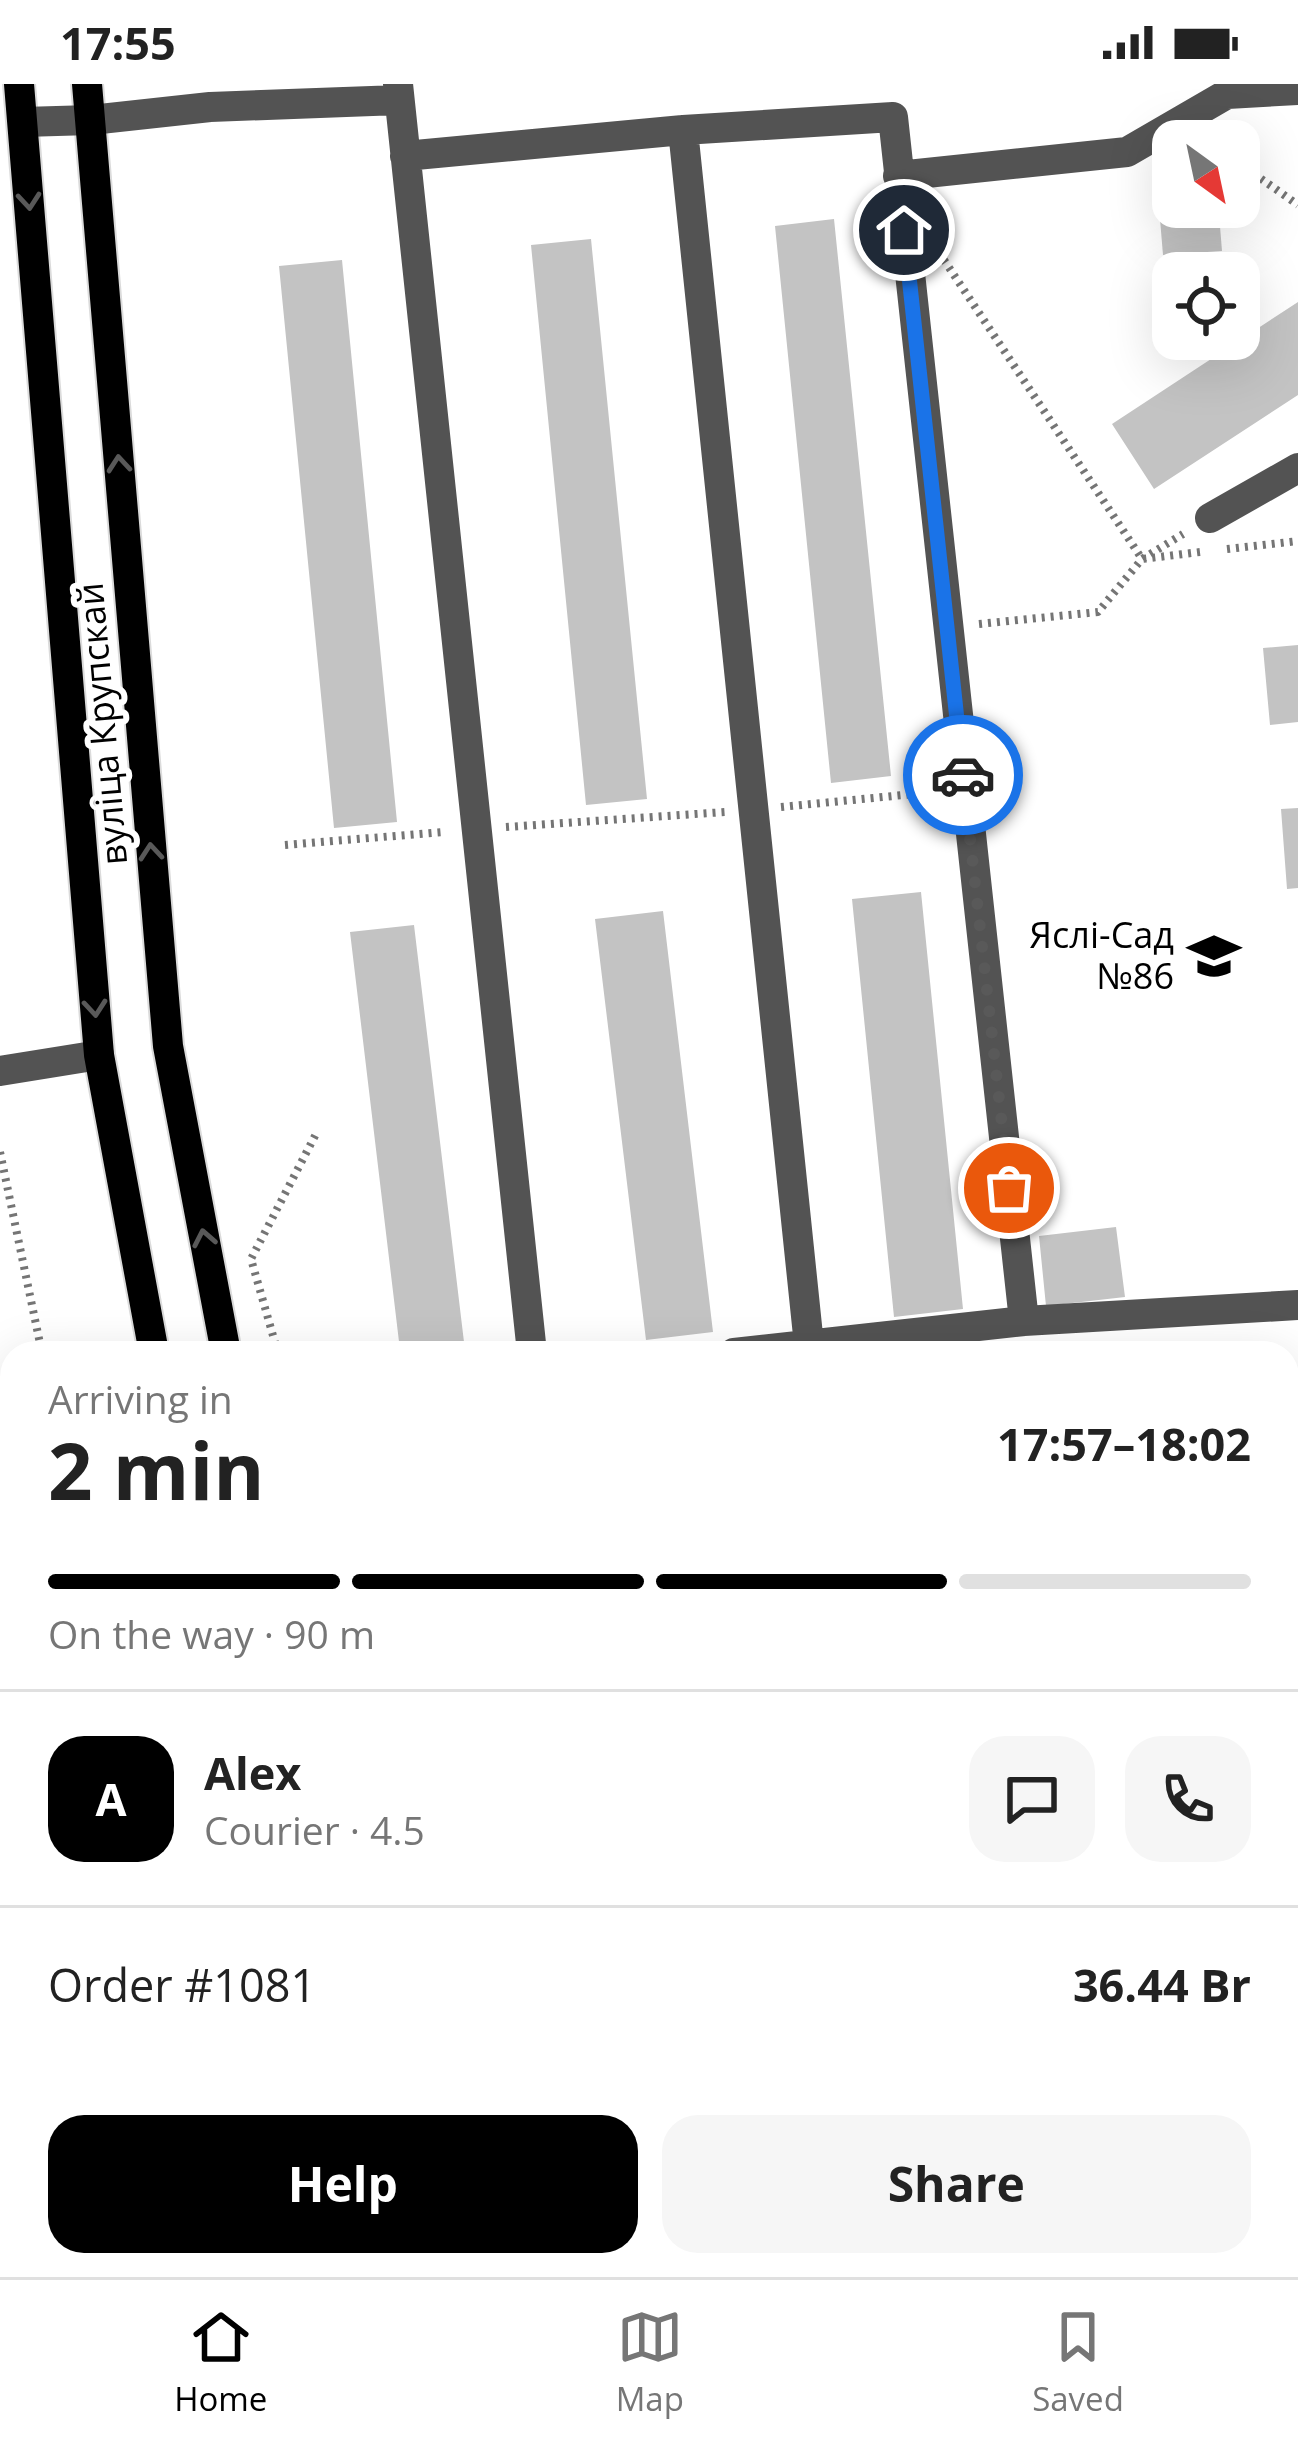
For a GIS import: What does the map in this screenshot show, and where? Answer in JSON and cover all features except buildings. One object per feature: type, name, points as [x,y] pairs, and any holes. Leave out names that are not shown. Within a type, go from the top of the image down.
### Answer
[{"type":"main road","name":"вуліца Крупскай","points":[[19,84],[99,1055],[152,1341]]},
{"type":"main road","name":"вуліца Крупскай","points":[[87,84],[167,1046],[224,1341]]},
{"type":"street","points":[[898,176],[1127,152],[1227,89],[1298,90]]},
{"type":"street","points":[[23,122],[398,92],[531,1341]]},
{"type":"street","points":[[405,156],[683,130],[893,118],[1024,1322]]},
{"type":"street","points":[[683,130],[809,1341]]},
{"type":"street","points":[[1210,518],[1298,467]]},
{"type":"street","points":[[0,1071],[99,1055]]},
{"type":"street","points":[[917,1341],[1024,1322],[1298,1305]]},
{"type":"path","points":[[1260,178],[1298,206]]},
{"type":"path","points":[[938,251],[1142,559]]},
{"type":"path","points":[[947,628],[1098,612],[1142,559],[1210,518]]},
{"type":"path","points":[[1142,559],[1298,541]]},
{"type":"path","points":[[285,845],[754,810],[965,788]]},
{"type":"path","points":[[275,1341],[251,1259],[317,1132]]},
{"type":"path","points":[[0,1152],[39,1341]]},
{"type":"way so far","points":[[963,775],[1009,1188]]},
{"type":"place","name":"Яслі-Сад №86","points":[[1214,956]]},
{"type":"route","points":[[904,230],[963,775]]}]
